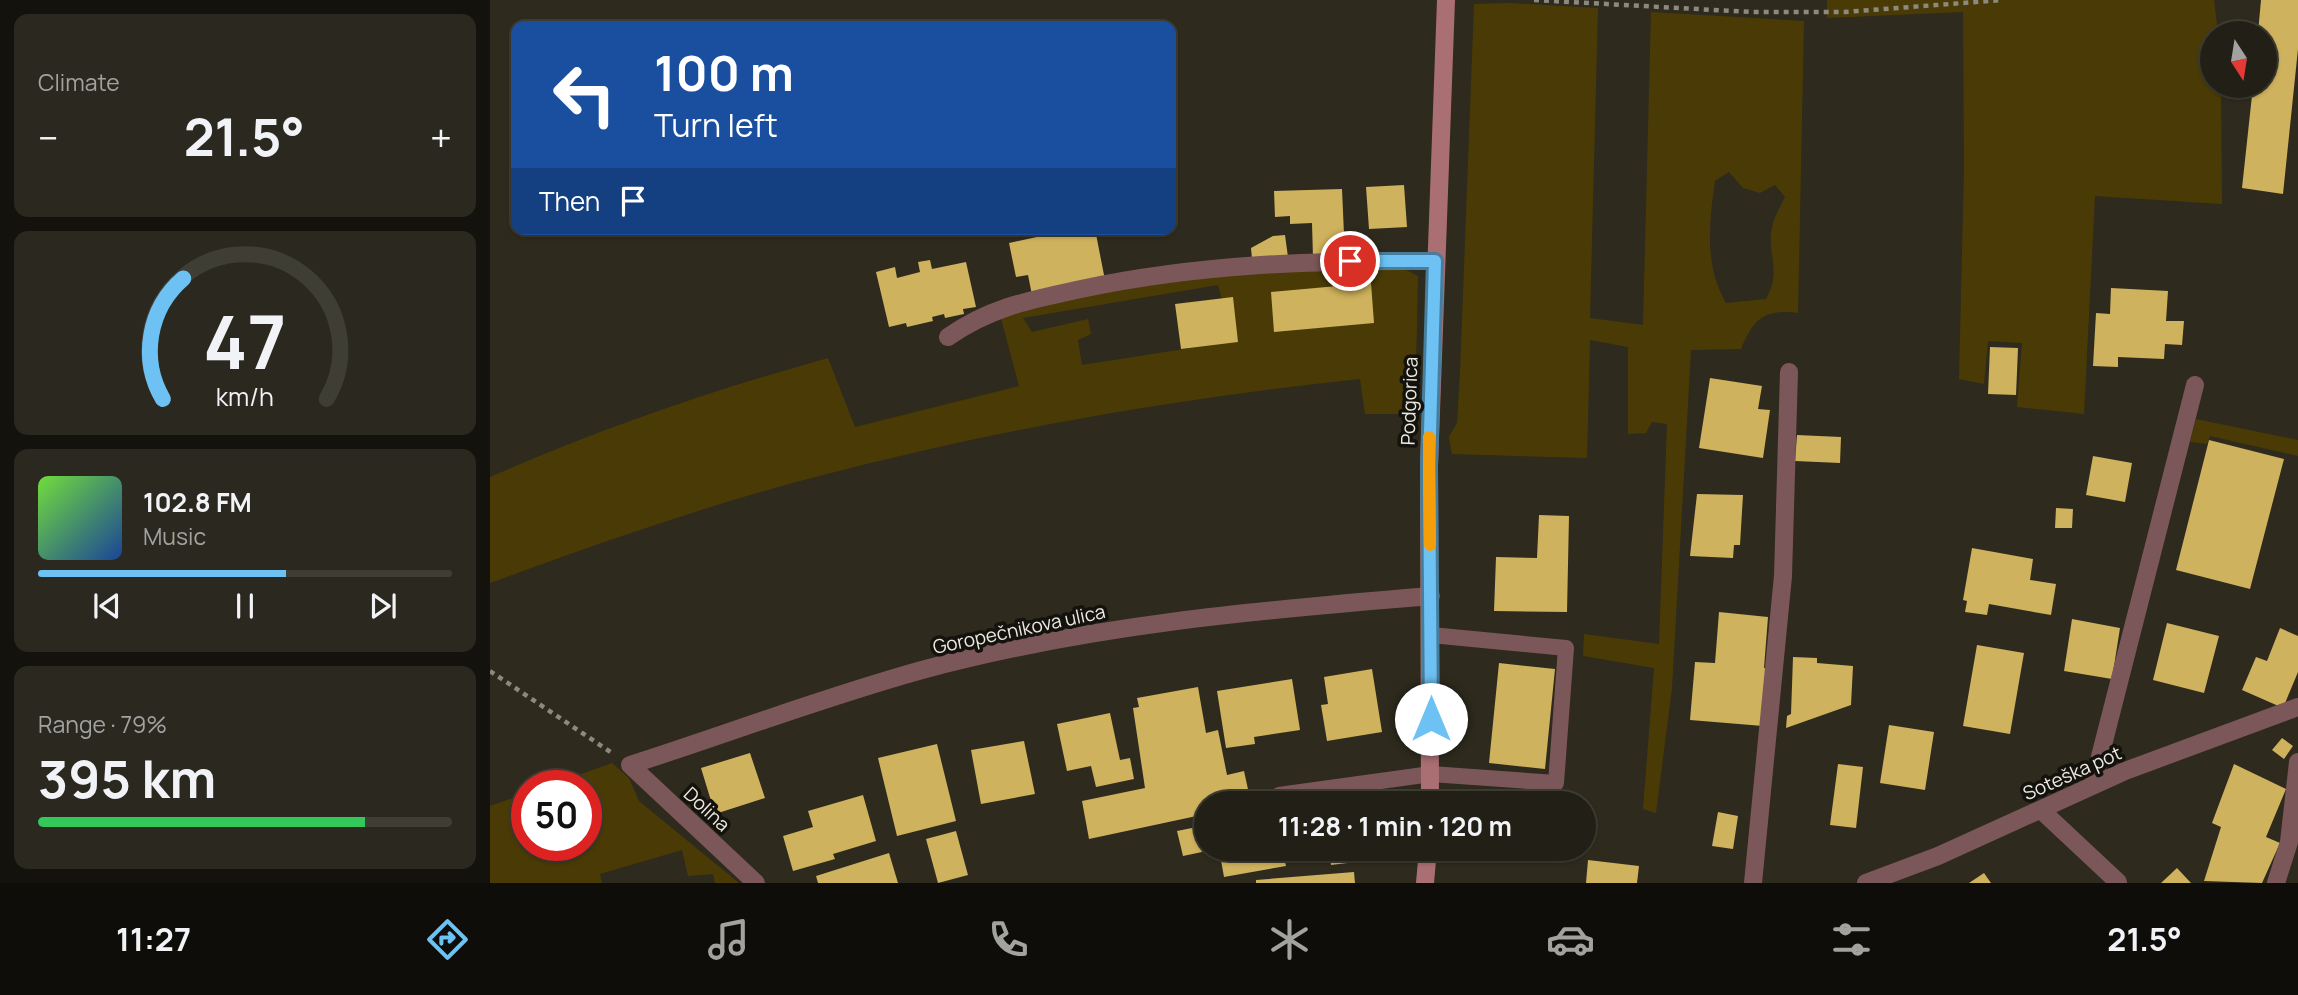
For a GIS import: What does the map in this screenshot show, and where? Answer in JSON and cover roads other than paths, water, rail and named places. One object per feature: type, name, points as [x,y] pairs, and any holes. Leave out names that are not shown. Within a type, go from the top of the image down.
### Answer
[{"type":"main road","name":"Podgorica","points":[[1430,791],[1429,466],[1446,0]]},
{"type":"main road","points":[[1425,883],[1427,861]]},
{"type":"street","points":[[948,337],[977,317],[1016,303],[1171,272],[1244,265],[1435,261]]},
{"type":"street","points":[[1753,883],[1783,576],[1789,372]]},
{"type":"street","points":[[2092,784],[2195,385]]},
{"type":"street","name":"Goropečnikova ulica","points":[[630,765],[923,670],[1039,645],[1142,625],[1236,612],[1431,596]]},
{"type":"street","name":"Soteška pot","points":[[1866,883],[1938,856],[2092,784],[2298,707]]},
{"type":"street","points":[[2281,880],[2289,842],[2298,762]]},
{"type":"street","name":"Dolina","points":[[630,765],[756,883]]},
{"type":"street","points":[[2041,810],[2118,882]]},
{"type":"lane","points":[[1308,791],[1431,774],[1556,783],[1566,648],[1431,635]]}]
